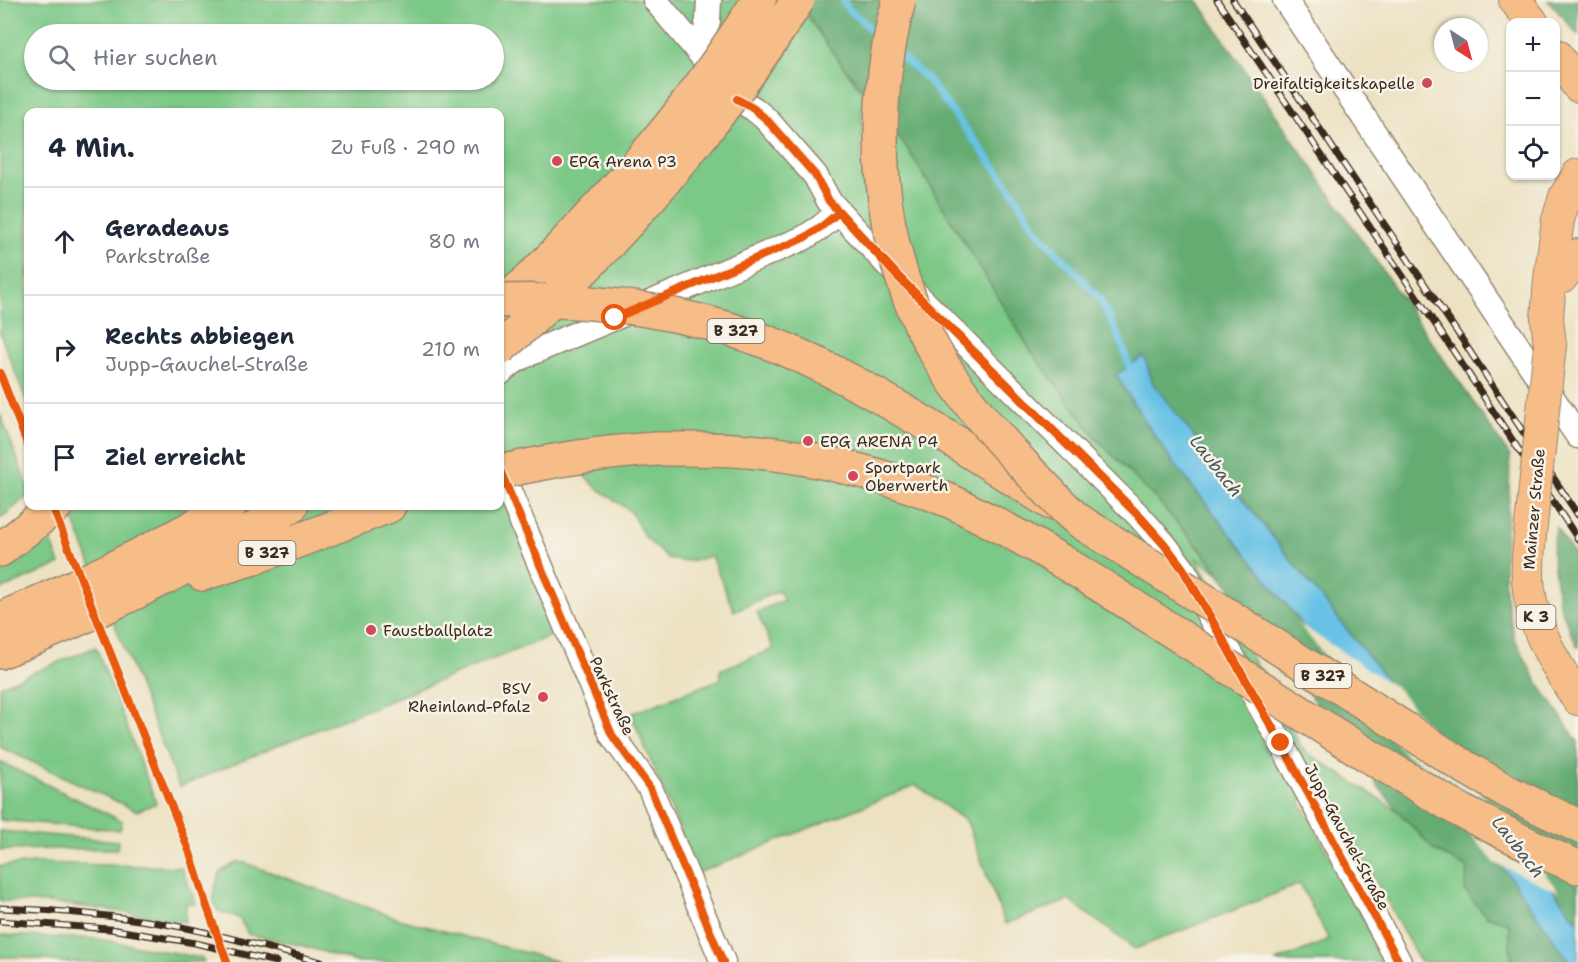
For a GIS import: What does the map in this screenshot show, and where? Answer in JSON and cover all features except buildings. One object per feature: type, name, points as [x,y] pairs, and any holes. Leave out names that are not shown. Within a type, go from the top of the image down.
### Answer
[{"type":"highway","points":[[504,303],[636,167],[705,79],[759,0]]},
{"type":"highway","points":[[504,344],[581,271],[667,178],[739,86],[798,0]]},
{"type":"highway","name":"B 327","points":[[899,0],[886,66],[880,156],[885,208],[894,251],[906,289],[917,318],[954,381],[994,433],[1073,516]]},
{"type":"highway","name":"B 327","points":[[504,301],[562,301],[647,309],[719,326],[761,340],[816,364],[892,403],[1463,766],[1510,794],[1578,826]]},
{"type":"highway","name":"B 327","points":[[504,470],[560,459],[621,451],[700,449],[748,451],[822,461],[933,495],[972,512],[1057,558],[1416,785],[1501,831],[1578,867]]},
{"type":"highway","points":[[0,550],[51,510]]},
{"type":"highway","points":[[0,619],[129,561],[223,510]]},
{"type":"highway","name":"B 327","points":[[0,652],[110,605],[210,554],[284,510]]},
{"type":"highway","name":"B 327","points":[[142,589],[193,577],[253,558],[379,510]]},
{"type":"main road","points":[[1560,61],[1578,86]]},
{"type":"main road","name":"Mainzer Straße","points":[[1578,175],[1565,197],[1558,220],[1567,231],[1567,257],[1570,266],[1550,345],[1528,568],[1532,605],[1548,648],[1578,699]]},
{"type":"main road","name":"K 3","points":[[1552,180],[1552,217],[1567,231]]},
{"type":"main road","name":"Mainzer Straße","points":[[1550,345],[1547,319],[1567,231]]},
{"type":"street","name":"Jupp-Gauchel-Straße","points":[[656,0],[737,99],[754,130],[783,164],[804,186],[834,206],[898,277],[1139,516],[1164,544],[1183,569],[1281,743],[1399,962]]},
{"type":"street","points":[[701,54],[708,20],[709,0]]},
{"type":"street","points":[[1285,0],[1578,436]]},
{"type":"street","points":[[504,368],[531,353],[804,238],[821,227],[834,206]]},
{"type":"street","name":"Parkstraße","points":[[504,480],[612,735],[650,788],[723,962]]},
{"type":"green space","name":"Sportpark Oberwerth","points":[[0,0],[796,0],[863,93],[861,152],[868,214],[912,264],[898,203],[894,132],[907,148],[1031,351],[1098,440],[1157,500],[1221,574],[1196,558],[1304,751],[1398,811],[1434,850],[1468,868],[1486,916],[1509,923],[1511,957],[1514,962],[1420,962],[1325,787],[1300,801],[1386,962],[1275,962],[1329,940],[1300,884],[1135,949],[1069,900],[1005,924],[967,822],[916,785],[698,873],[631,714],[721,679],[720,670],[773,649],[757,612],[784,600],[779,591],[734,611],[711,556],[681,561],[667,558],[645,537],[630,511],[597,488],[580,472],[504,486],[504,108],[24,108],[24,395],[0,333]]},
{"type":"green space","points":[[796,0],[1197,0],[1510,456],[1504,559],[1505,592],[1514,637],[1535,678],[1578,742],[1578,922],[1153,384],[1144,356],[1116,375],[1173,462],[1310,634],[1511,878],[1570,962],[1514,962],[1511,957],[1509,923],[1486,916],[1465,891],[1468,868],[1434,850],[1398,811],[1204,553],[1157,500],[1098,440],[1031,351],[907,148],[825,42]]},
{"type":"green space","points":[[1548,0],[1578,0],[1578,35]]},
{"type":"green space","points":[[0,414],[24,477],[24,499],[0,519]]},
{"type":"green space","points":[[504,501],[558,633],[179,787],[70,510],[504,510]]},
{"type":"green space","points":[[1556,527],[1578,561],[1578,648],[1559,604],[1552,552]]},
{"type":"green space","points":[[49,535],[60,564],[0,590],[0,575]]},
{"type":"green space","points":[[96,647],[156,803],[137,811],[0,747],[0,686]]},
{"type":"green space","points":[[0,762],[122,821],[120,830],[0,820]]},
{"type":"green space","points":[[0,831],[118,841],[117,849],[0,850]]},
{"type":"green space","points":[[237,862],[399,919],[560,962],[357,962],[300,945],[248,934],[239,918],[218,911],[214,902],[214,890],[220,872]]},
{"type":"green space","points":[[35,863],[181,867],[196,904],[186,903],[185,922],[69,905],[0,901],[0,866]]},
{"type":"green space","points":[[0,935],[98,939],[202,958],[204,962],[61,962],[24,957],[0,957]]},
{"type":"water","points":[[1144,356],[1153,384],[1578,922],[1578,962],[1570,962],[1511,878],[1310,634],[1173,462],[1116,375]]},
{"type":"pier","points":[[1298,623],[1398,689],[1489,804],[1405,754]]},
{"type":"pier","points":[[1409,759],[1493,808],[1559,892],[1495,863]]},
{"type":"waterway","name":"Laubach","points":[[843,0],[850,11],[882,41]]},
{"type":"waterway","name":"Laubach","points":[[897,53],[928,80],[1010,187],[1035,228],[1100,299],[1121,341],[1132,372]]},
{"type":"railway","points":[[1217,0],[1578,539]]},
{"type":"railway","points":[[1233,0],[1578,515]]},
{"type":"railway","points":[[0,908],[147,921],[213,934],[321,962]]},
{"type":"railway","points":[[0,921],[110,929],[195,943],[276,962]]},
{"type":"cycle path","points":[[737,99],[766,119],[815,175],[829,201],[899,277],[1139,516],[1164,544],[1183,569],[1281,743],[1399,962]]},
{"type":"cycle path","points":[[0,373],[24,436]]},
{"type":"cycle path","points":[[504,479],[612,735],[650,788],[723,962]]},
{"type":"cycle path","points":[[54,510],[190,853],[227,962]]},
{"type":"place","name":"Dreifaltigkeitskapelle","points":[[1427,83]]},
{"type":"place","name":"EPG Arena P3","points":[[557,161]]},
{"type":"place","name":"EPG ARENA P4","points":[[808,441]]},
{"type":"place","name":"Sportpark Oberwerth","points":[[853,476]]},
{"type":"place","name":"Faustballplatz","points":[[371,630]]},
{"type":"place","name":"BSV Rheinland-Pfalz","points":[[543,697]]},
{"type":"route","points":[[615,318],[804,238],[839,212],[898,277],[1139,516],[1164,544],[1183,569],[1281,743]]}]
